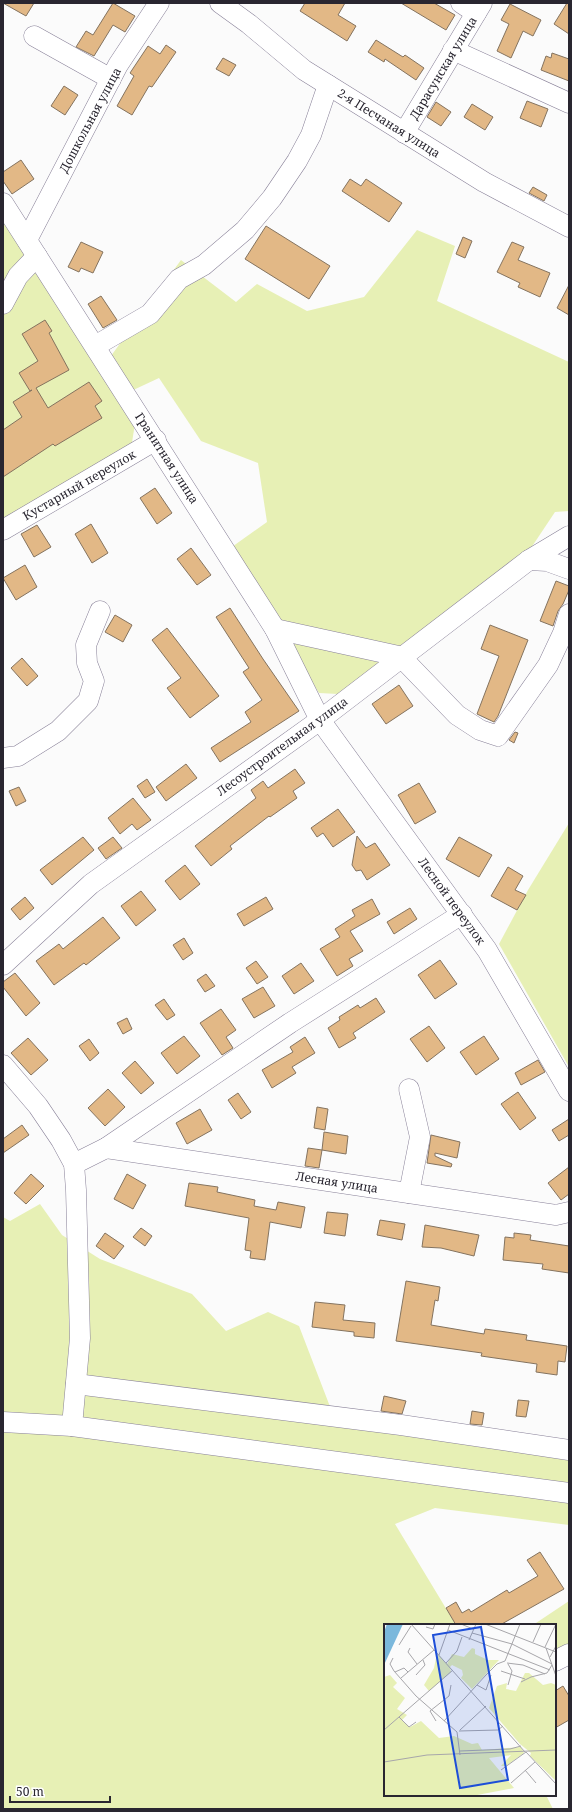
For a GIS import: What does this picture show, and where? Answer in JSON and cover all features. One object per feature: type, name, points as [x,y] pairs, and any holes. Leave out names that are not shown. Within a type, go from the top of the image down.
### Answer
[{"type":"street","name":"Дошкольная улица","points":[[3,304],[32,248],[118,65],[159,3]]},
{"type":"street","name":"2-я Песчаная улица","points":[[220,3],[249,24],[304,70],[484,182],[569,227]]},
{"type":"street","name":"Дарасунская улица","points":[[404,133],[453,50],[473,6]]},
{"type":"street","points":[[34,36],[111,79]]},
{"type":"street","points":[[453,50],[569,103]]},
{"type":"street","points":[[95,346],[150,314],[179,279],[204,265],[245,230],[272,198],[297,161],[311,135],[328,85]]},
{"type":"street","name":"Гранитная улица","points":[[3,203],[156,440],[275,629],[320,720]]},
{"type":"street","name":"Кустарный переулок","points":[[3,530],[156,440]]},
{"type":"street","name":"Лесоустроительная улица","points":[[3,965],[91,884],[403,659],[530,560],[569,536]]},
{"type":"street","points":[[530,560],[547,561],[569,569]]},
{"type":"street","points":[[3,758],[18,756],[52,736],[88,701],[94,681],[87,663],[86,646],[100,611]]},
{"type":"street","points":[[275,629],[403,659],[458,715],[480,730],[498,736],[548,665],[563,634],[569,614]]},
{"type":"street","name":"Лесной переулок","points":[[320,720],[487,950],[569,1091]]},
{"type":"street","points":[[74,1164],[106,1148],[290,1023],[462,914]]},
{"type":"street","points":[[3,1065],[38,1106],[61,1140],[74,1164],[80,1338],[72,1426]]},
{"type":"street","points":[[409,1089],[420,1137],[409,1193]]},
{"type":"street","name":"Лесная улица","points":[[106,1148],[556,1215],[569,1212]]},
{"type":"street","points":[[76,1384],[401,1425],[569,1450]]},
{"type":"street","points":[[3,1422],[72,1426],[569,1493]]},
{"type":"street","points":[[556,1660],[569,1654]]},
{"type":"green space","points":[[7,209],[137,411],[130,455],[3,530],[3,228]]},
{"type":"green space","points":[[417,230],[455,246],[437,301],[569,362],[569,511],[555,512],[527,554],[338,694],[319,693],[229,549],[267,522],[258,463],[201,441],[159,378],[129,392],[108,360],[181,260],[236,302],[257,284],[307,311],[364,297]]},
{"type":"green space","points":[[569,823],[569,1067],[499,944],[528,890]]},
{"type":"green space","points":[[40,1204],[62,1235],[100,1259],[192,1294],[226,1331],[268,1312],[299,1326],[334,1417],[569,1452],[569,1525],[435,1508],[395,1524],[455,1624],[384,1624],[384,1796],[546,1796],[553,1809],[3,1809],[3,1217],[10,1221]]},
{"type":"green space","points":[[569,1601],[569,1650],[567,1651],[556,1648],[556,1624],[534,1624]]},
{"type":"building","points":[[3,3],[34,3],[26,16]]},
{"type":"building","points":[[113,3],[135,16],[125,32],[113,25],[94,56],[76,47],[86,31],[93,35]]},
{"type":"building","points":[[305,3],[345,3],[338,15],[356,26],[347,41],[300,11]]},
{"type":"building","points":[[401,3],[434,3],[455,15],[446,30]]},
{"type":"building","points":[[567,3],[569,3],[569,34],[554,24]]},
{"type":"building","points":[[510,4],[541,20],[533,36],[523,31],[511,58],[497,51],[509,24],[501,20]]},
{"type":"building","points":[[376,40],[403,57],[405,55],[424,68],[416,80],[385,59],[384,62],[368,52]]},
{"type":"building","points":[[166,45],[176,52],[152,87],[149,86],[132,115],[117,106],[134,76],[130,73],[148,46],[160,54]]},
{"type":"building","points":[[552,53],[569,59],[569,81],[541,70],[546,56],[551,58]]},
{"type":"building","points":[[223,58],[236,65],[229,76],[216,69]]},
{"type":"building","points":[[64,86],[78,95],[65,115],[51,106]]},
{"type":"building","points":[[527,101],[548,109],[541,127],[520,118]]},
{"type":"building","points":[[436,102],[451,112],[441,126],[427,117]]},
{"type":"building","points":[[472,104],[493,117],[485,130],[464,117]]},
{"type":"building","points":[[21,160],[34,179],[12,194],[3,181],[3,172]]},
{"type":"building","points":[[350,179],[361,186],[366,179],[402,203],[389,222],[342,191]]},
{"type":"building","points":[[533,187],[547,195],[544,201],[529,193]]},
{"type":"building","points":[[266,226],[330,266],[309,299],[245,259]]},
{"type":"building","points":[[463,237],[472,241],[465,258],[456,254]]},
{"type":"building","points":[[81,242],[103,252],[93,273],[81,268],[79,272],[68,267]]},
{"type":"building","points":[[512,242],[524,247],[518,260],[550,273],[540,297],[518,287],[520,283],[497,272]]},
{"type":"building","points":[[569,285],[569,315],[557,308]]},
{"type":"building","points":[[101,296],[117,320],[103,328],[88,304]]},
{"type":"building","points":[[45,320],[52,331],[49,333],[69,370],[36,388],[48,408],[89,382],[102,401],[95,406],[102,418],[55,446],[53,444],[3,477],[3,430],[22,417],[13,402],[32,390],[30,391],[19,373],[38,361],[22,334]]},
{"type":"building","points":[[155,488],[172,513],[157,524],[140,498]]},
{"type":"building","points":[[91,524],[108,553],[92,563],[75,534]]},
{"type":"building","points":[[37,525],[51,547],[34,557],[21,534]]},
{"type":"building","points":[[191,548],[211,575],[197,585],[177,559]]},
{"type":"building","points":[[25,565],[37,587],[16,600],[3,578]]},
{"type":"building","points":[[556,581],[569,586],[569,590],[558,611],[553,626],[540,621]]},
{"type":"building","points":[[230,608],[299,711],[220,762],[211,748],[251,722],[245,712],[262,700],[243,672],[249,668],[216,617]]},
{"type":"building","points":[[115,615],[132,625],[123,642],[105,632]]},
{"type":"building","points":[[490,625],[528,640],[498,716],[494,722],[477,714],[499,656],[481,649]]},
{"type":"building","points":[[167,628],[219,696],[190,718],[167,688],[181,678],[152,640]]},
{"type":"building","points":[[22,658],[38,676],[27,686],[11,668]]},
{"type":"building","points":[[399,685],[413,706],[386,724],[372,704]]},
{"type":"building","points":[[515,732],[518,733],[514,743],[509,740]]},
{"type":"building","points":[[186,764],[197,778],[166,801],[156,787]]},
{"type":"building","points":[[295,769],[305,783],[293,791],[297,798],[270,817],[269,816],[230,846],[232,849],[211,866],[195,846],[256,798],[251,790],[263,781],[268,788]]},
{"type":"building","points":[[147,779],[155,792],[145,798],[137,786]]},
{"type":"building","points":[[419,783],[436,812],[415,824],[398,795]]},
{"type":"building","points":[[19,787],[26,801],[16,806],[9,791]]},
{"type":"building","points":[[133,798],[151,820],[137,830],[132,824],[120,834],[108,818]]},
{"type":"building","points":[[338,809],[355,832],[333,847],[323,833],[317,837],[311,828]]},
{"type":"building","points":[[357,836],[366,848],[375,843],[390,865],[367,880],[361,870],[356,871],[352,865]]},
{"type":"building","points":[[83,837],[94,850],[52,885],[40,870]]},
{"type":"building","points":[[113,837],[122,848],[106,859],[98,848]]},
{"type":"building","points":[[459,837],[492,855],[479,877],[446,859]]},
{"type":"building","points":[[185,865],[200,884],[180,900],[165,881]]},
{"type":"building","points":[[508,867],[523,876],[515,890],[526,895],[517,910],[491,896]]},
{"type":"building","points":[[141,891],[156,910],[136,926],[121,906]]},
{"type":"building","points":[[25,897],[34,908],[20,920],[11,909]]},
{"type":"building","points":[[266,897],[273,909],[244,926],[237,914]]},
{"type":"building","points":[[372,899],[380,914],[350,931],[363,951],[349,959],[353,966],[337,976],[320,949],[340,937],[335,929],[355,916],[352,910]]},
{"type":"building","points":[[410,908],[417,919],[394,934],[387,922]]},
{"type":"building","points":[[103,917],[120,938],[86,965],[84,963],[54,985],[36,961],[59,944],[63,949]]},
{"type":"building","points":[[184,938],[193,953],[183,960],[173,945]]},
{"type":"building","points":[[440,960],[457,984],[435,999],[418,975]]},
{"type":"building","points":[[256,961],[268,977],[257,984],[246,968]]},
{"type":"building","points":[[301,963],[314,981],[294,994],[282,976]]},
{"type":"building","points":[[15,973],[40,1003],[26,1016],[3,987],[3,982]]},
{"type":"building","points":[[206,974],[215,986],[205,992],[197,980]]},
{"type":"building","points":[[263,987],[275,1006],[254,1018],[242,999]]},
{"type":"building","points":[[376,998],[385,1012],[353,1033],[356,1038],[339,1048],[328,1028],[340,1020],[339,1017],[358,1005],[360,1008]]},
{"type":"building","points":[[164,999],[175,1015],[167,1020],[155,1005]]},
{"type":"building","points":[[221,1009],[236,1030],[226,1037],[233,1048],[222,1055],[200,1023]]},
{"type":"building","points":[[127,1018],[132,1029],[123,1034],[117,1023]]},
{"type":"building","points":[[429,1026],[445,1048],[427,1062],[410,1039]]},
{"type":"building","points":[[184,1036],[200,1056],[177,1074],[161,1053]]},
{"type":"building","points":[[484,1036],[499,1059],[476,1075],[460,1052]]},
{"type":"building","points":[[305,1037],[315,1053],[292,1067],[296,1073],[272,1088],[262,1070],[293,1052],[290,1047]]},
{"type":"building","points":[[28,1038],[48,1060],[31,1075],[11,1053]]},
{"type":"building","points":[[89,1039],[99,1053],[90,1061],[79,1046]]},
{"type":"building","points":[[538,1060],[545,1072],[521,1085],[515,1073]]},
{"type":"building","points":[[135,1061],[154,1083],[141,1094],[122,1073]]},
{"type":"building","points":[[108,1089],[125,1107],[105,1126],[88,1108]]},
{"type":"building","points":[[518,1092],[536,1118],[520,1130],[501,1104]]},
{"type":"building","points":[[238,1093],[251,1112],[241,1119],[228,1100]]},
{"type":"building","points":[[317,1107],[328,1109],[325,1130],[314,1128]]},
{"type":"building","points":[[200,1109],[212,1130],[187,1144],[176,1123]]},
{"type":"building","points":[[569,1119],[569,1135],[559,1141],[552,1130]]},
{"type":"building","points":[[22,1125],[29,1135],[3,1153],[3,1139]]},
{"type":"building","points":[[324,1132],[348,1136],[346,1154],[322,1150]]},
{"type":"building","points":[[431,1135],[460,1142],[457,1158],[435,1153],[435,1156],[452,1164],[451,1167],[427,1163]]},
{"type":"building","points":[[308,1148],[322,1150],[319,1168],[305,1166]]},
{"type":"building","points":[[569,1167],[569,1194],[561,1200],[548,1183]]},
{"type":"building","points":[[31,1174],[44,1186],[26,1204],[14,1193]]},
{"type":"building","points":[[127,1174],[146,1185],[133,1209],[114,1199]]},
{"type":"building","points":[[189,1183],[218,1187],[217,1192],[255,1200],[254,1206],[276,1210],[278,1202],[305,1207],[301,1228],[270,1222],[265,1260],[250,1258],[251,1251],[245,1250],[249,1218],[185,1206]]},
{"type":"building","points":[[327,1212],[348,1214],[345,1236],[324,1233]]},
{"type":"building","points":[[380,1220],[405,1224],[402,1240],[377,1235]]},
{"type":"building","points":[[425,1225],[479,1235],[474,1256],[441,1248],[422,1247]]},
{"type":"building","points":[[141,1228],[152,1236],[145,1246],[133,1237]]},
{"type":"building","points":[[105,1233],[124,1246],[114,1259],[96,1246]]},
{"type":"building","points":[[514,1233],[531,1235],[530,1240],[569,1246],[569,1273],[542,1269],[543,1264],[503,1260],[505,1237],[514,1238]]},
{"type":"building","points":[[406,1281],[440,1287],[438,1301],[435,1300],[431,1325],[484,1334],[485,1329],[527,1335],[526,1340],[567,1346],[565,1362],[558,1361],[557,1375],[536,1372],[537,1364],[481,1356],[482,1353],[396,1341]]},
{"type":"building","points":[[315,1302],[345,1305],[343,1320],[375,1323],[374,1338],[354,1336],[354,1332],[312,1327]]},
{"type":"building","points":[[384,1396],[406,1401],[402,1414],[381,1411]]},
{"type":"building","points":[[518,1400],[529,1401],[526,1417],[516,1416]]},
{"type":"building","points":[[472,1411],[484,1413],[482,1425],[470,1424]]},
{"type":"building","points":[[540,1552],[564,1589],[502,1624],[455,1624],[446,1608],[456,1602],[462,1613],[469,1609],[471,1612],[507,1590],[509,1593],[538,1576],[527,1560]]},
{"type":"building","points":[[563,1686],[569,1696],[569,1720],[556,1727],[556,1690]]}]
